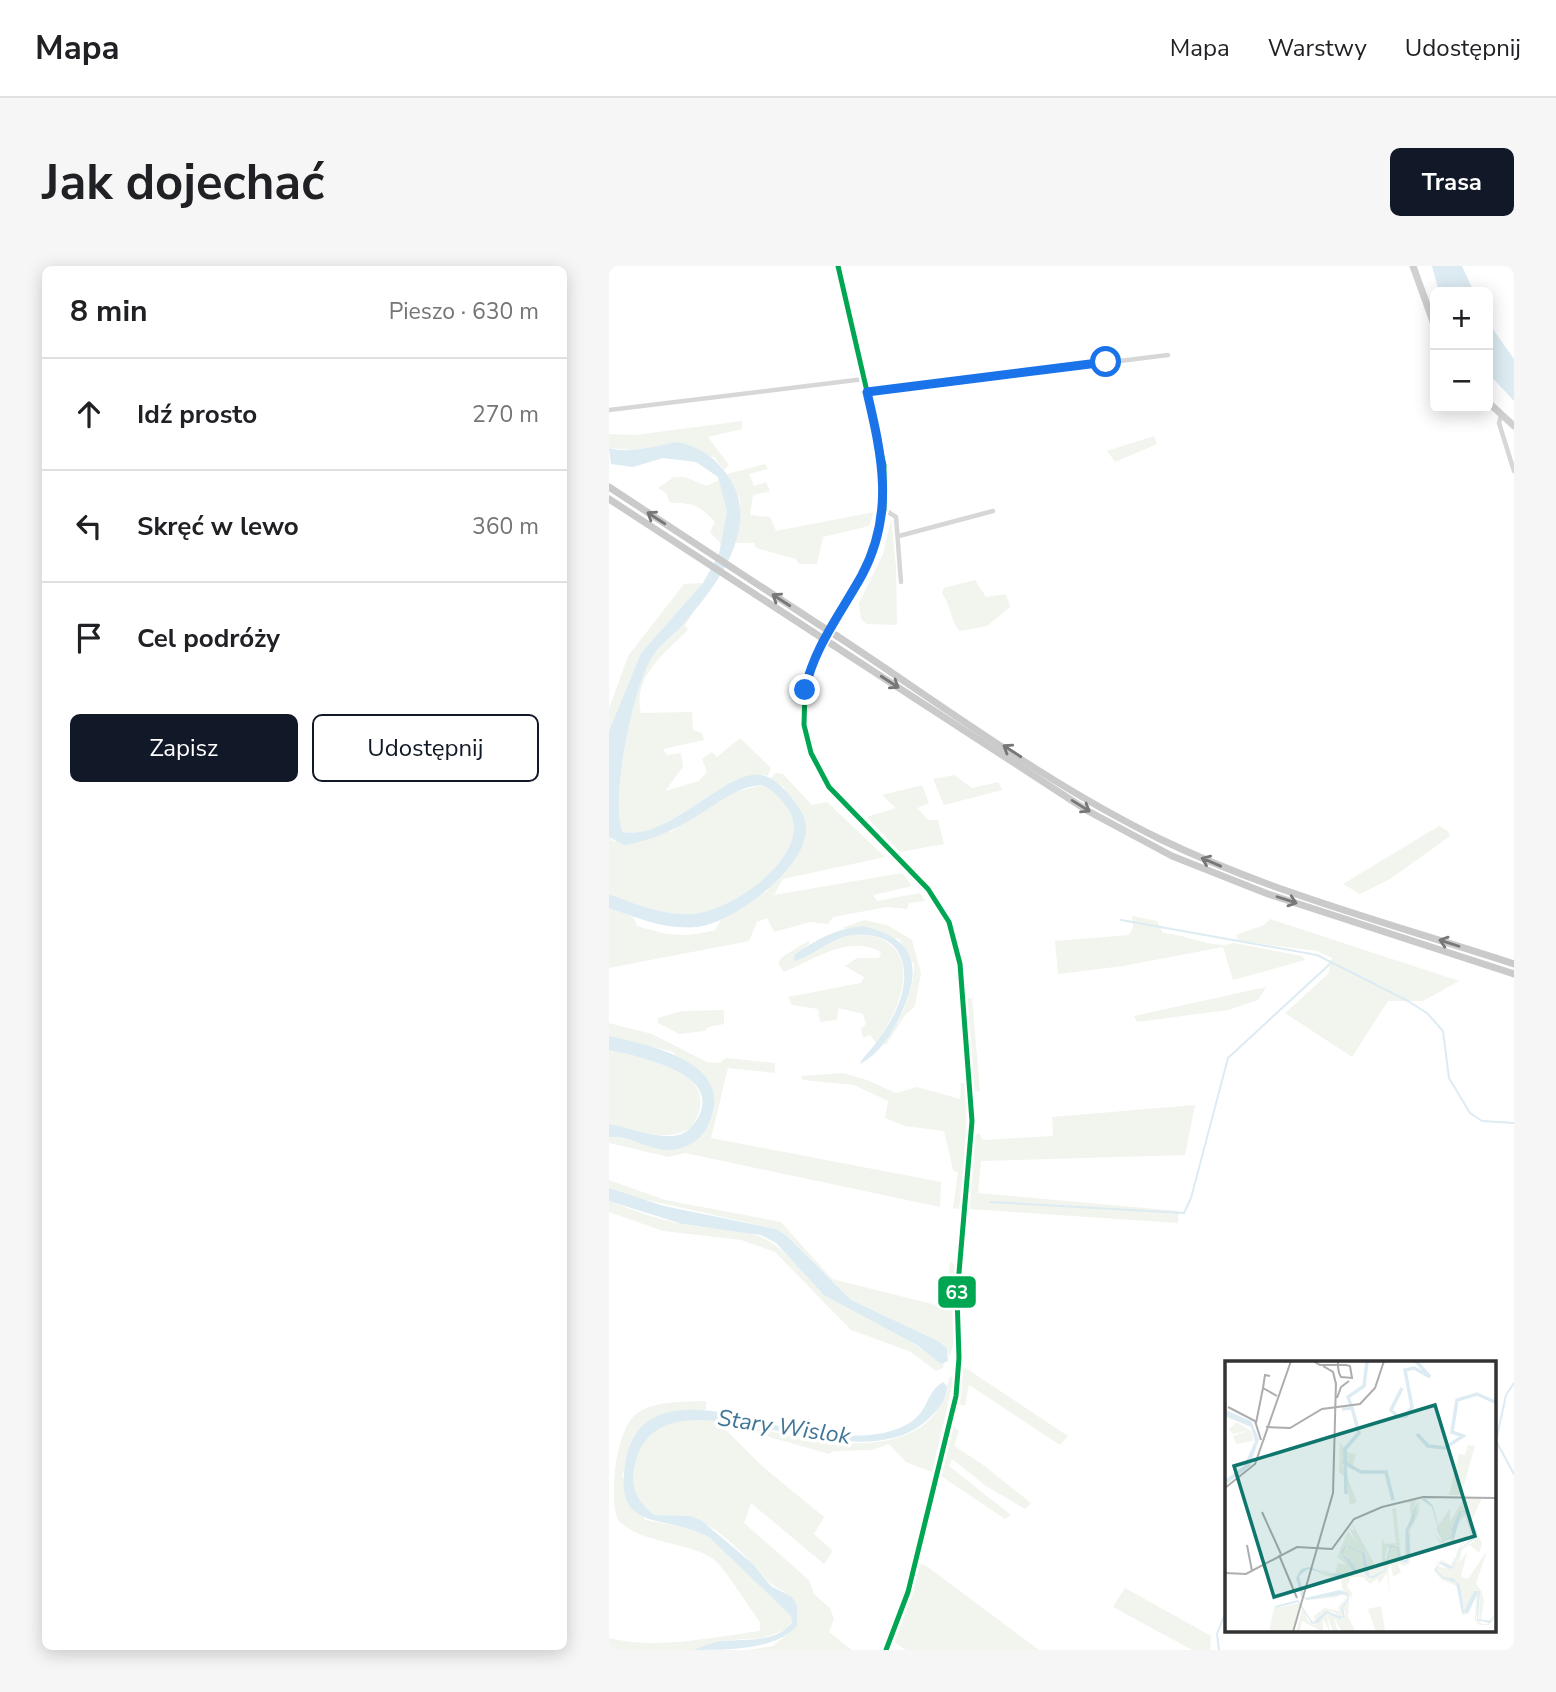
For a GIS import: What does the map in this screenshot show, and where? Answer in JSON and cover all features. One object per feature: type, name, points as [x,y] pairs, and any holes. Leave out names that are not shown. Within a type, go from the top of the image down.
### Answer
[{"type":"main road","points":[[609,487],[1061,782],[1156,837],[1271,885],[1514,964]]},
{"type":"main road","points":[[609,499],[1057,791],[1162,851],[1268,894],[1514,974]]},
{"type":"street","points":[[838,266],[884,465],[884,510],[868,562],[812,664],[805,690],[804,724],[811,752],[829,788],[928,889],[949,922],[960,964],[972,1121],[957,1296],[958,1389],[908,1592],[886,1650]]},
{"type":"street","points":[[1413,266],[1430,313]]},
{"type":"street","points":[[867,392],[1168,355]]},
{"type":"street","points":[[609,410],[865,379]]},
{"type":"street","points":[[1493,407],[1514,426]]},
{"type":"street","points":[[1501,415],[1499,423],[1514,471]]},
{"type":"street","points":[[884,510],[896,517],[901,582]]},
{"type":"street","points":[[899,536],[993,511]]},
{"type":"shaded area","points":[[1432,266],[1462,266],[1472,287],[1438,287]]},
{"type":"shaded area","points":[[1493,329],[1514,359],[1514,401],[1493,378]]},
{"type":"shaded area","points":[[742,421],[742,429],[708,437],[729,465],[724,470],[714,457],[609,448],[609,434],[635,435]]},
{"type":"shaded area","points":[[1154,436],[1157,444],[1115,462],[1107,451]]},
{"type":"shaded area","points":[[677,442],[706,454],[718,463],[728,476],[737,495],[740,515],[738,534],[732,554],[710,590],[681,627],[652,657],[645,672],[631,718],[621,773],[619,818],[623,832],[641,832],[659,826],[732,782],[748,776],[762,775],[774,780],[791,797],[806,824],[803,844],[794,860],[765,892],[729,916],[697,927],[674,927],[609,908],[609,894],[671,913],[692,914],[709,911],[749,891],[767,876],[782,859],[791,841],[793,823],[786,806],[773,791],[762,785],[743,789],[686,823],[651,838],[624,845],[609,837],[609,731],[641,653],[703,583],[719,554],[727,512],[718,477],[696,462],[663,458],[633,467],[611,464],[609,448],[635,450]]},
{"type":"shaded area","points":[[765,464],[768,469],[749,474],[754,486],[766,482],[770,491],[753,495],[750,515],[770,517],[776,531],[874,512],[869,526],[823,537],[817,564],[799,564],[796,559],[756,548],[754,543],[736,543],[740,501],[727,474]]},
{"type":"shaded area","points":[[674,477],[685,477],[707,486],[719,480],[727,512],[722,545],[710,532],[715,522],[705,512],[690,504],[670,503],[666,493],[658,488]]},
{"type":"shaded area","points":[[891,519],[896,566],[897,625],[867,624],[861,619],[859,603],[883,554]]},
{"type":"shaded area","points":[[975,580],[986,597],[1006,594],[1010,607],[987,626],[960,631],[942,593],[944,588]]},
{"type":"shaded area","points":[[703,583],[641,653],[609,731],[609,709],[628,656],[684,584]]},
{"type":"shaded area","points":[[698,606],[685,625],[688,630],[652,667],[641,688],[641,713],[692,712],[693,730],[702,733],[704,740],[663,749],[667,755],[681,753],[683,767],[665,791],[699,781],[707,772],[702,759],[712,752],[717,757],[740,738],[771,768],[768,776],[753,775],[736,781],[660,825],[641,832],[623,832],[619,818],[621,773],[637,694],[651,658]]},
{"type":"shaded area","points":[[776,773],[783,774],[812,805],[827,802],[885,857],[783,879],[774,895],[902,873],[912,886],[873,895],[877,901],[920,893],[925,901],[909,903],[907,909],[887,907],[833,917],[828,924],[810,922],[774,932],[767,918],[757,922],[749,941],[609,968],[609,908],[633,917],[637,926],[667,934],[685,935],[715,930],[721,920],[767,891],[805,841],[784,788],[771,778]]},
{"type":"shaded area","points":[[954,775],[972,788],[998,782],[1002,790],[944,805],[933,779]]},
{"type":"shaded area","points":[[762,785],[786,806],[793,823],[791,841],[782,859],[749,891],[709,911],[692,914],[660,911],[609,894],[609,837],[613,841],[672,831],[732,793]]},
{"type":"shaded area","points":[[922,785],[929,803],[917,808],[928,820],[938,820],[944,844],[900,852],[867,817],[896,808],[882,795]]},
{"type":"shaded area","points":[[1439,826],[1448,831],[1450,836],[1390,879],[1360,894],[1343,884]]},
{"type":"shaded area","points":[[1132,916],[1157,921],[1163,933],[1217,945],[1234,943],[1302,956],[1305,960],[1233,980],[1223,947],[1123,966],[1058,974],[1055,941],[1129,935],[1133,927]]},
{"type":"shaded area","points":[[1270,919],[1459,981],[1423,1001],[1388,1001],[1352,1057],[1285,1013],[1328,974],[1332,958],[1317,951],[1239,941],[1236,935],[1264,925]]},
{"type":"shaded area","points":[[864,920],[887,925],[912,940],[921,973],[915,1006],[905,1015],[886,1045],[883,1044],[909,996],[914,965],[899,939],[842,928]]},
{"type":"shaded area","points":[[862,926],[894,938],[904,947],[913,969],[908,997],[893,1029],[879,1049],[860,1064],[885,1031],[901,997],[904,973],[897,950],[889,942],[877,937],[853,935],[836,940],[794,961],[795,954],[819,939]]},
{"type":"shaded area","points":[[855,934],[878,938],[893,946],[901,959],[901,992],[895,1010],[876,1043],[870,1035],[863,1038],[861,1029],[866,1024],[863,1014],[838,1008],[837,1020],[820,1022],[818,1009],[792,1005],[788,997],[861,983],[864,977],[845,966],[857,958],[879,958],[881,952],[869,947],[844,947],[784,972],[778,963],[782,957],[808,941],[810,943],[795,954],[800,959],[831,941]]},
{"type":"shaded area","points":[[1266,987],[1258,1000],[1228,1010],[1137,1022],[1134,1016]]},
{"type":"shaded area","points":[[966,998],[972,998],[980,1091],[974,1092]]},
{"type":"shaded area","points":[[724,1010],[724,1024],[708,1027],[705,1031],[679,1034],[658,1023],[658,1018],[682,1011]]},
{"type":"shaded area","points":[[609,1023],[652,1034],[707,1062],[719,1063],[726,1058],[775,1063],[775,1073],[728,1068],[711,1138],[941,1182],[940,1207],[685,1153],[669,1157],[609,1143],[609,1137],[612,1136],[670,1150],[713,1109],[673,1052],[609,1036]]},
{"type":"shaded area","points":[[609,1036],[666,1051],[700,1071],[711,1085],[714,1102],[709,1123],[699,1138],[684,1147],[664,1150],[625,1138],[609,1137],[609,1124],[657,1135],[681,1134],[696,1122],[703,1102],[699,1089],[673,1069],[609,1050]]},
{"type":"shaded area","points":[[609,1050],[661,1064],[691,1080],[699,1093],[700,1108],[692,1127],[672,1135],[662,1135],[609,1124]]},
{"type":"shaded area","points":[[843,1073],[896,1093],[917,1087],[960,1099],[961,1083],[966,1083],[966,1150],[959,1209],[953,1208],[958,1173],[953,1170],[944,1131],[905,1126],[885,1118],[888,1101],[854,1085],[803,1080],[801,1076]]},
{"type":"shaded area","points":[[1195,1105],[1185,1155],[981,1161],[978,1193],[1179,1211],[1178,1223],[969,1209],[974,1136],[979,1133],[983,1140],[1053,1136],[1052,1117]]},
{"type":"shaded area","points":[[609,1180],[665,1200],[781,1222],[832,1279],[944,1307],[950,1262],[956,1265],[956,1325],[949,1357],[947,1348],[938,1341],[851,1300],[786,1235],[776,1229],[625,1195],[609,1188]]},
{"type":"shaded area","points":[[609,1188],[664,1206],[776,1229],[786,1235],[851,1300],[938,1341],[947,1348],[948,1361],[941,1364],[917,1345],[824,1295],[776,1243],[761,1235],[682,1224],[609,1201]]},
{"type":"shaded area","points":[[609,1201],[673,1222],[744,1232],[769,1241],[796,1264],[944,1364],[943,1368],[936,1371],[909,1351],[851,1330],[775,1252],[741,1240],[663,1231],[609,1212]]},
{"type":"shaded area","points":[[964,1367],[1068,1436],[1060,1445],[969,1385],[965,1406],[958,1404]]},
{"type":"shaded area","points":[[950,1376],[954,1378],[932,1472],[906,1462],[889,1444],[872,1450],[834,1451],[829,1454],[746,1430],[745,1425],[819,1441],[846,1443],[898,1438],[920,1427],[937,1411]]},
{"type":"shaded area","points":[[943,1382],[947,1386],[945,1397],[934,1414],[926,1421],[891,1438],[850,1442],[715,1421],[678,1422],[650,1436],[633,1476],[637,1495],[644,1506],[654,1515],[690,1516],[702,1521],[753,1564],[771,1586],[792,1597],[797,1606],[797,1626],[776,1640],[750,1647],[693,1650],[718,1642],[769,1637],[792,1623],[791,1616],[710,1538],[693,1530],[645,1517],[633,1510],[626,1499],[624,1481],[627,1454],[638,1431],[655,1417],[676,1411],[701,1410],[814,1433],[852,1436],[877,1434],[892,1431],[912,1421],[922,1411],[933,1391]]},
{"type":"shaded area","points":[[706,1401],[706,1410],[671,1412],[631,1441],[622,1477],[645,1520],[695,1529],[710,1538],[791,1616],[792,1623],[786,1630],[762,1638],[718,1641],[693,1650],[609,1650],[609,1638],[665,1643],[760,1631],[760,1622],[717,1562],[702,1553],[650,1538],[627,1528],[618,1520],[615,1510],[614,1483],[618,1451],[627,1425],[634,1416],[659,1404]]},
{"type":"shaded area","points":[[697,1419],[727,1420],[724,1428],[762,1466],[824,1517],[814,1534],[833,1551],[824,1564],[751,1503],[744,1523],[809,1580],[814,1594],[830,1608],[834,1619],[829,1632],[852,1650],[747,1650],[773,1646],[797,1626],[784,1591],[778,1589],[729,1541],[709,1526],[685,1517],[654,1515],[639,1502],[634,1490],[633,1468],[647,1438],[664,1425]]},
{"type":"shaded area","points":[[952,1425],[959,1431],[954,1446],[982,1464],[1031,1503],[1025,1509],[986,1486],[952,1459],[949,1466],[1011,1515],[1005,1519],[941,1476]]},
{"type":"shaded area","points":[[919,1564],[925,1565],[1039,1650],[906,1650],[894,1642]]},
{"type":"shaded area","points":[[1125,1588],[1211,1636],[1210,1650],[1192,1650],[1113,1607]]},
{"type":"waterway","points":[[1121,920],[1317,955],[1408,1001],[1427,1013],[1443,1031],[1449,1078],[1470,1113],[1482,1121],[1514,1123]]},
{"type":"waterway","points":[[991,1202],[1184,1213],[1191,1198],[1228,1058],[1332,962]]},
{"type":"waterway","points":[[1497,1436],[1506,1395],[1514,1383]]},
{"type":"waterway","points":[[1497,1443],[1514,1474]]},
{"type":"waterway","points":[[1219,1650],[1217,1634],[1225,1613]]},
{"type":"transit line","name":"63","points":[[838,266],[884,465],[884,510],[868,562],[812,664],[805,690],[804,725],[811,753],[829,787],[928,889],[949,922],[960,964],[972,1121],[957,1296],[959,1358],[956,1396],[908,1592],[886,1650]]},
{"type":"route","points":[[805,690],[817,651],[868,562],[884,510],[884,465],[867,392],[1106,362]]},
{"type":"water label","name":"Stary Wislok","points":[[784,1427]]}]
